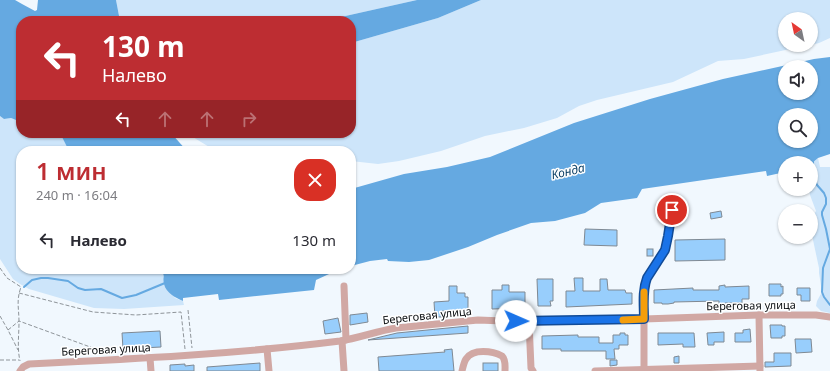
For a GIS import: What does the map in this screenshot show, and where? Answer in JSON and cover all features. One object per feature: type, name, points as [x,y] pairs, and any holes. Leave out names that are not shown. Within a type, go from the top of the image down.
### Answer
[{"type":"street","points":[[644,371],[645,283],[665,250],[672,210]]},
{"type":"street","points":[[344,286],[344,371]]},
{"type":"street","points":[[595,371],[760,369],[759,315]]},
{"type":"street","name":"Береговая улица","points":[[20,371],[23,367],[29,364],[150,358],[267,349],[344,340],[396,328],[478,320],[529,322],[759,315],[816,315],[830,317]]},
{"type":"street","points":[[529,322],[531,368],[533,371]]},
{"type":"street","points":[[267,349],[269,371]]},
{"type":"street","points":[[462,371],[467,358],[470,355],[480,351],[502,356],[505,362],[505,371]]},
{"type":"street","points":[[150,358],[151,371]]},
{"type":"path","points":[[0,268],[7,278],[21,287],[17,300],[19,321],[19,360],[0,360]]},
{"type":"path","points":[[19,293],[93,312],[136,315],[181,312],[190,355]]},
{"type":"path","points":[[188,310],[190,355]]},
{"type":"path","points":[[0,316],[18,350]]},
{"type":"path","points":[[8,330],[19,321]]},
{"type":"path","points":[[19,321],[93,348]]},
{"type":"shaded area","points":[[116,0],[417,0],[345,16],[119,16]]},
{"type":"shaded area","points":[[481,0],[830,0],[830,38],[819,43],[818,12],[778,12],[778,52],[744,59],[718,61],[673,82],[597,100],[579,106],[557,118],[524,128],[485,136],[441,151],[399,161],[378,164],[356,162],[356,146],[208,146],[195,138],[356,138],[356,42],[438,18]]},
{"type":"shaded area","points":[[0,116],[4,119],[11,118],[16,120],[16,138],[62,138],[66,146],[16,146],[16,274],[163,274],[164,284],[175,298],[183,301],[184,305],[124,309],[94,308],[29,289],[13,279],[0,259]]},
{"type":"shaded area","points":[[818,158],[820,167],[830,167],[830,313],[821,311],[816,306],[822,292],[814,244],[818,244],[818,204],[813,204],[810,196],[818,196]]},
{"type":"water","points":[[0,0],[15,0],[35,11],[37,10],[38,0],[116,0],[119,16],[16,16],[16,120],[11,118],[4,119],[0,116]]},
{"type":"water","points":[[417,0],[481,0],[438,18],[356,42],[356,16],[345,16]]},
{"type":"water","name":"Конда","points":[[830,57],[830,154],[818,158],[818,156],[778,156],[778,174],[767,176],[766,171],[642,189],[637,198],[601,203],[585,213],[555,221],[531,223],[429,260],[409,262],[388,261],[387,259],[356,265],[356,188],[404,174],[447,167],[490,157],[574,123],[650,99],[723,79],[778,67],[778,100],[818,100],[818,60],[809,60]]},
{"type":"water","points":[[62,138],[175,138],[183,146],[66,146]]},
{"type":"water","points":[[163,274],[329,274],[316,280],[314,290],[219,300],[218,294],[183,298],[183,301],[169,293],[164,284]]},
{"type":"building","points":[[721,211],[722,217],[711,219],[710,213]]},
{"type":"building","points":[[585,229],[617,230],[617,246],[584,245]]},
{"type":"building","points":[[725,239],[725,260],[675,261],[675,240]]},
{"type":"building","points":[[647,249],[653,249],[653,256],[647,256]]},
{"type":"building","points":[[574,278],[583,278],[583,291],[600,291],[600,279],[607,279],[608,290],[625,290],[626,293],[632,293],[632,304],[566,307],[566,291],[575,291]]},
{"type":"building","points":[[537,279],[553,279],[553,301],[550,301],[551,306],[538,306]]},
{"type":"building","points":[[769,284],[781,284],[781,287],[783,286],[783,294],[781,294],[781,296],[769,296]]},
{"type":"building","points":[[502,285],[509,285],[509,292],[525,292],[525,308],[492,309],[492,290],[502,290]]},
{"type":"building","points":[[725,285],[725,287],[749,286],[749,299],[742,299],[742,303],[725,303],[725,307],[719,307],[719,301],[674,302],[668,304],[654,303],[654,290],[693,288],[693,290],[719,290],[719,286]]},
{"type":"building","points":[[449,286],[457,286],[457,293],[465,293],[465,297],[468,297],[468,311],[442,311],[442,317],[435,317],[434,302],[449,301]]},
{"type":"building","points":[[797,288],[810,288],[810,301],[801,301],[801,295],[797,295]]},
{"type":"building","points":[[367,313],[368,322],[350,325],[350,315]]},
{"type":"building","points":[[338,318],[341,332],[325,334],[323,321]]},
{"type":"building","points":[[770,325],[785,326],[785,336],[782,336],[782,338],[771,338]]},
{"type":"building","points":[[468,326],[468,333],[368,340],[397,333]]},
{"type":"building","points":[[750,329],[751,342],[735,342],[735,333],[743,333],[743,330]]},
{"type":"building","points":[[160,331],[161,347],[123,349],[122,333]]},
{"type":"building","points":[[724,332],[724,342],[714,342],[714,345],[708,345],[707,333]]},
{"type":"building","points":[[620,333],[625,333],[625,335],[628,335],[628,345],[619,345],[619,349],[614,349],[615,359],[606,359],[606,351],[561,351],[561,349],[542,349],[542,336],[578,335],[578,337],[599,337],[599,343],[613,343],[613,335],[620,335]]},
{"type":"building","points":[[658,333],[694,333],[695,347],[683,347],[683,344],[658,345]]},
{"type":"building","points":[[795,339],[811,339],[812,352],[796,353]]},
{"type":"building","points":[[452,349],[454,371],[379,371],[378,357],[445,352],[444,350]]},
{"type":"building","points":[[774,353],[791,353],[791,366],[765,367],[765,362],[774,362]]},
{"type":"building","points":[[679,356],[679,363],[674,363],[674,357]]},
{"type":"building","points":[[610,360],[617,360],[617,365],[610,366]]},
{"type":"building","points":[[260,363],[260,371],[207,371],[207,367]]},
{"type":"building","points":[[483,363],[498,363],[498,371],[483,371]]},
{"type":"building","points":[[185,364],[185,366],[194,365],[194,371],[170,371],[170,365]]},
{"type":"waterway","points":[[818,186],[826,198],[826,204],[822,215],[830,249],[823,268],[822,292],[830,305]]},
{"type":"waterway","points":[[24,287],[32,280],[48,278],[68,281],[78,288],[85,290],[101,289],[122,298],[136,295],[165,283]]},
{"type":"slow traffic","points":[[623,320],[644,319],[644,292]]},
{"type":"route","points":[[516,321],[529,322],[644,319],[645,283],[665,250],[672,210]]}]
